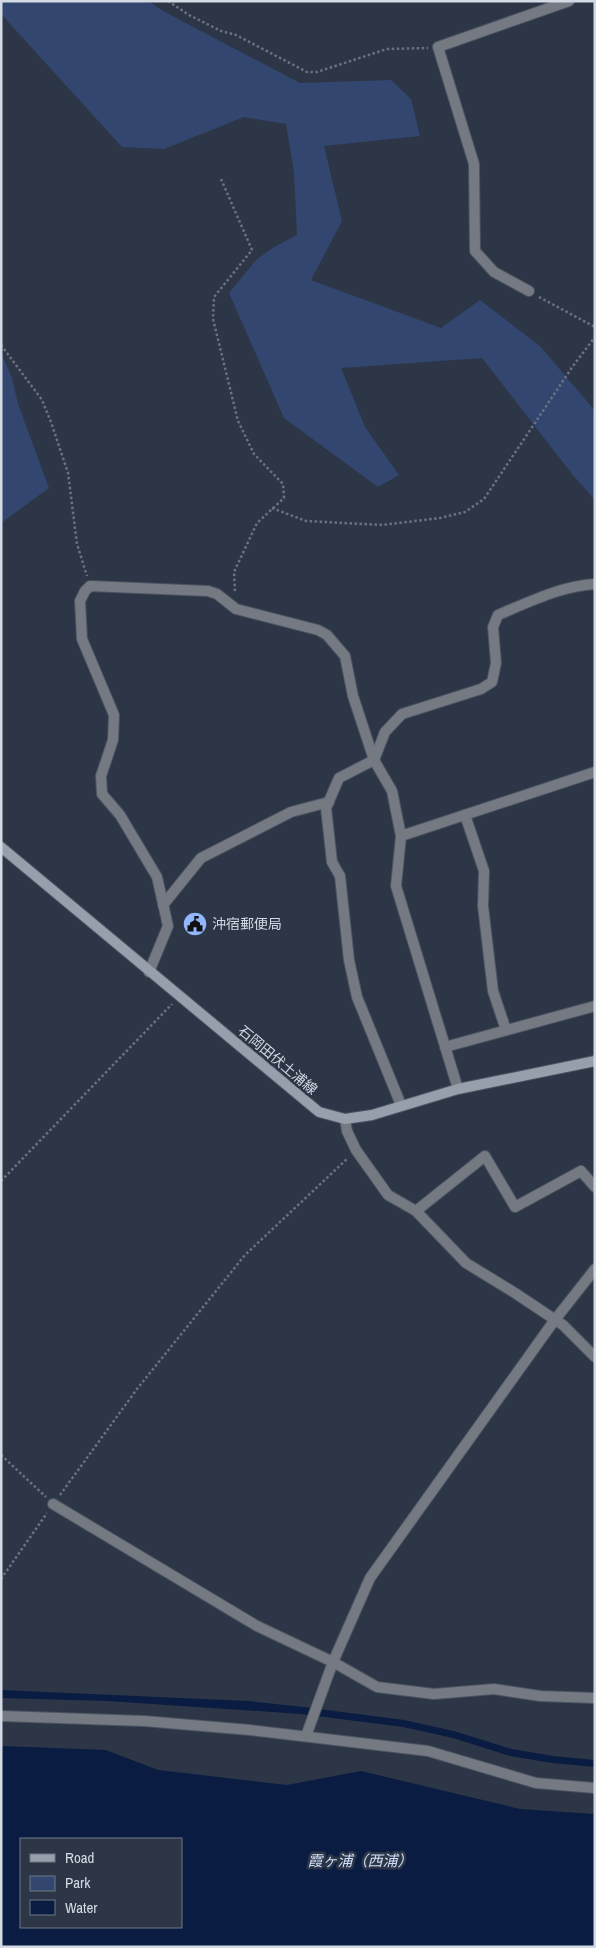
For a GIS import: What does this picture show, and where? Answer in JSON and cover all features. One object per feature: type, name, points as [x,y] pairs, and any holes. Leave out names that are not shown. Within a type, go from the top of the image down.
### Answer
[{"type":"main road","name":"石岡田伏土浦線","points":[[1,847],[319,1112],[345,1119],[372,1115],[458,1089],[595,1061]]},
{"type":"street","points":[[529,291],[494,272],[474,251],[474,164],[438,47],[569,1]]},
{"type":"street","points":[[402,1105],[357,997],[349,960],[340,876],[332,862],[326,808],[339,778],[374,760],[385,732],[402,714],[481,688],[492,682],[496,663],[493,627],[498,615],[545,595],[582,584],[595,584]]},
{"type":"street","points":[[149,972],[168,926],[157,877],[120,815],[102,794],[101,776],[113,740],[114,715],[82,639],[80,601],[90,586],[208,591],[217,594],[236,609],[318,630],[327,635],[345,656],[353,696],[374,760],[392,791],[400,836],[396,886],[458,1089]]},
{"type":"street","points":[[400,836],[595,772]]},
{"type":"street","points":[[164,905],[201,858],[291,812],[329,802]]},
{"type":"street","points":[[465,815],[484,871],[483,906],[493,991],[506,1030]]},
{"type":"street","points":[[445,1047],[595,1006]]},
{"type":"street","points":[[345,1119],[347,1131],[356,1150],[388,1196],[416,1211],[466,1263],[563,1325],[595,1357]]},
{"type":"street","points":[[416,1211],[485,1156],[515,1207],[580,1171],[595,1188]]},
{"type":"street","points":[[306,1736],[316,1704],[333,1662],[370,1578],[554,1321],[595,1269]]},
{"type":"street","points":[[53,1504],[257,1626],[333,1662],[377,1688],[434,1694],[494,1689],[540,1696],[595,1698]]},
{"type":"street","points":[[1,1716],[144,1721],[306,1736],[428,1751],[536,1783],[595,1788]]},
{"type":"path","points":[[168,1],[189,15],[221,31],[236,35],[307,72],[317,72],[388,49],[438,47]]},
{"type":"path","points":[[221,178],[252,250],[214,297],[212,319],[238,421],[254,454],[283,484],[284,498],[257,523],[234,572],[236,609]]},
{"type":"path","points":[[529,291],[595,327]]},
{"type":"path","points":[[272,508],[306,521],[382,525],[440,518],[465,512],[484,499],[573,366],[595,338]]},
{"type":"path","points":[[1,345],[42,400],[51,422],[68,473],[77,544],[90,586]]},
{"type":"path","points":[[1,1181],[179,996]]},
{"type":"path","points":[[1,1579],[137,1389],[245,1255],[356,1150]]},
{"type":"path","points":[[1,1455],[53,1504]]},
{"type":"green space","points":[[1,1],[148,1],[163,11],[300,83],[391,80],[411,99],[420,136],[324,146],[342,221],[311,280],[441,328],[480,300],[541,347],[595,411],[595,500],[572,474],[482,358],[341,368],[365,427],[399,475],[378,487],[284,418],[229,293],[257,259],[274,247],[297,235],[294,172],[286,124],[244,117],[164,149],[122,147],[1,14]]},
{"type":"green space","points":[[1,352],[12,378],[18,404],[49,488],[1,523]]},
{"type":"water","points":[[1,1690],[248,1701],[304,1707],[404,1720],[454,1731],[512,1749],[553,1756],[595,1760],[595,1767],[552,1763],[510,1756],[453,1738],[403,1727],[301,1714],[107,1701],[1,1698]]},
{"type":"water","name":"霞ヶ浦（西浦）","points":[[1,1746],[106,1750],[158,1770],[287,1785],[361,1771],[520,1809],[595,1814],[595,1947],[1,1947]]},
{"type":"place","name":"沖宿郵便局","points":[[195,924]]}]
